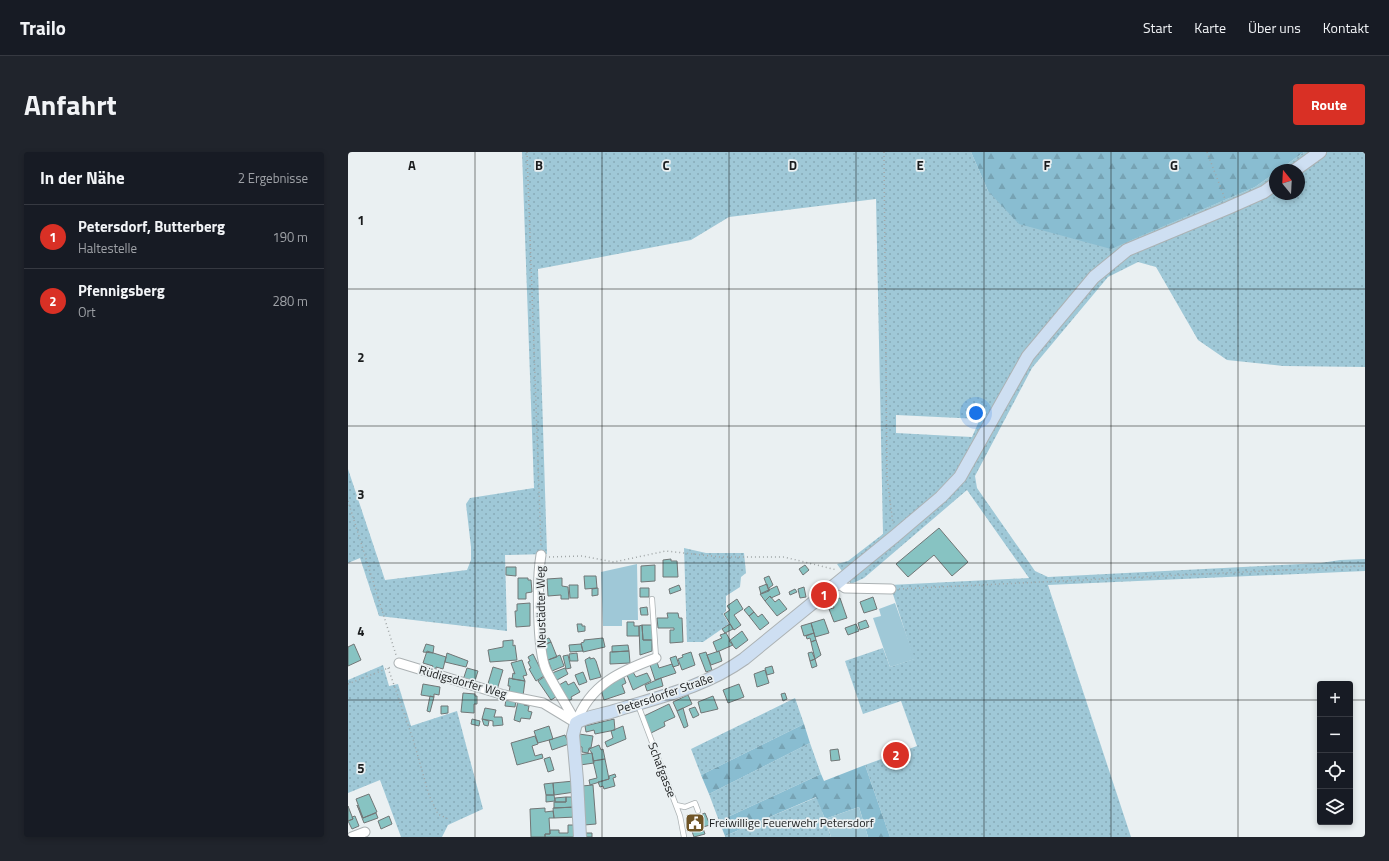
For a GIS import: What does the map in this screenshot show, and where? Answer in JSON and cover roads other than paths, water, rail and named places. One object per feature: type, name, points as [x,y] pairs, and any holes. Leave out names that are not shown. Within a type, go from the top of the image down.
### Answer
[{"type":"main road","points":[[1303,164],[1320,152]]},
{"type":"main road","name":"Petersdorfer Straße","points":[[576,723],[584,719],[704,683],[725,673],[895,536],[941,497],[960,477],[1028,356],[1094,277],[1127,250],[1228,208],[1269,188]]},
{"type":"main road","points":[[576,723],[573,735],[580,837]]},
{"type":"street","name":"Neustädter Weg","points":[[541,556],[539,572],[540,650],[546,669],[576,723]]},
{"type":"street","points":[[841,581],[845,588],[890,589]]},
{"type":"street","points":[[576,723],[581,709],[607,680],[630,668],[656,658]]},
{"type":"street","name":"Rüdigsdorfer Weg","points":[[399,663],[504,695],[543,703],[576,723]]},
{"type":"street","points":[[352,837],[365,832]]},
{"type":"lane","points":[[652,599],[656,658]]},
{"type":"lane","name":"Schafgasse","points":[[638,704],[676,805],[684,837]]},
{"type":"lane","points":[[676,805],[685,807],[695,804],[698,811]]},
{"type":"place","name":"Petersdorf, Butterberg","points":[[824,595]]},
{"type":"place","name":"Pfennigsberg","points":[[896,755]]},
{"type":"place","name":"Freiwillige Feuerwehr Petersdorf","points":[[695,823]]}]
